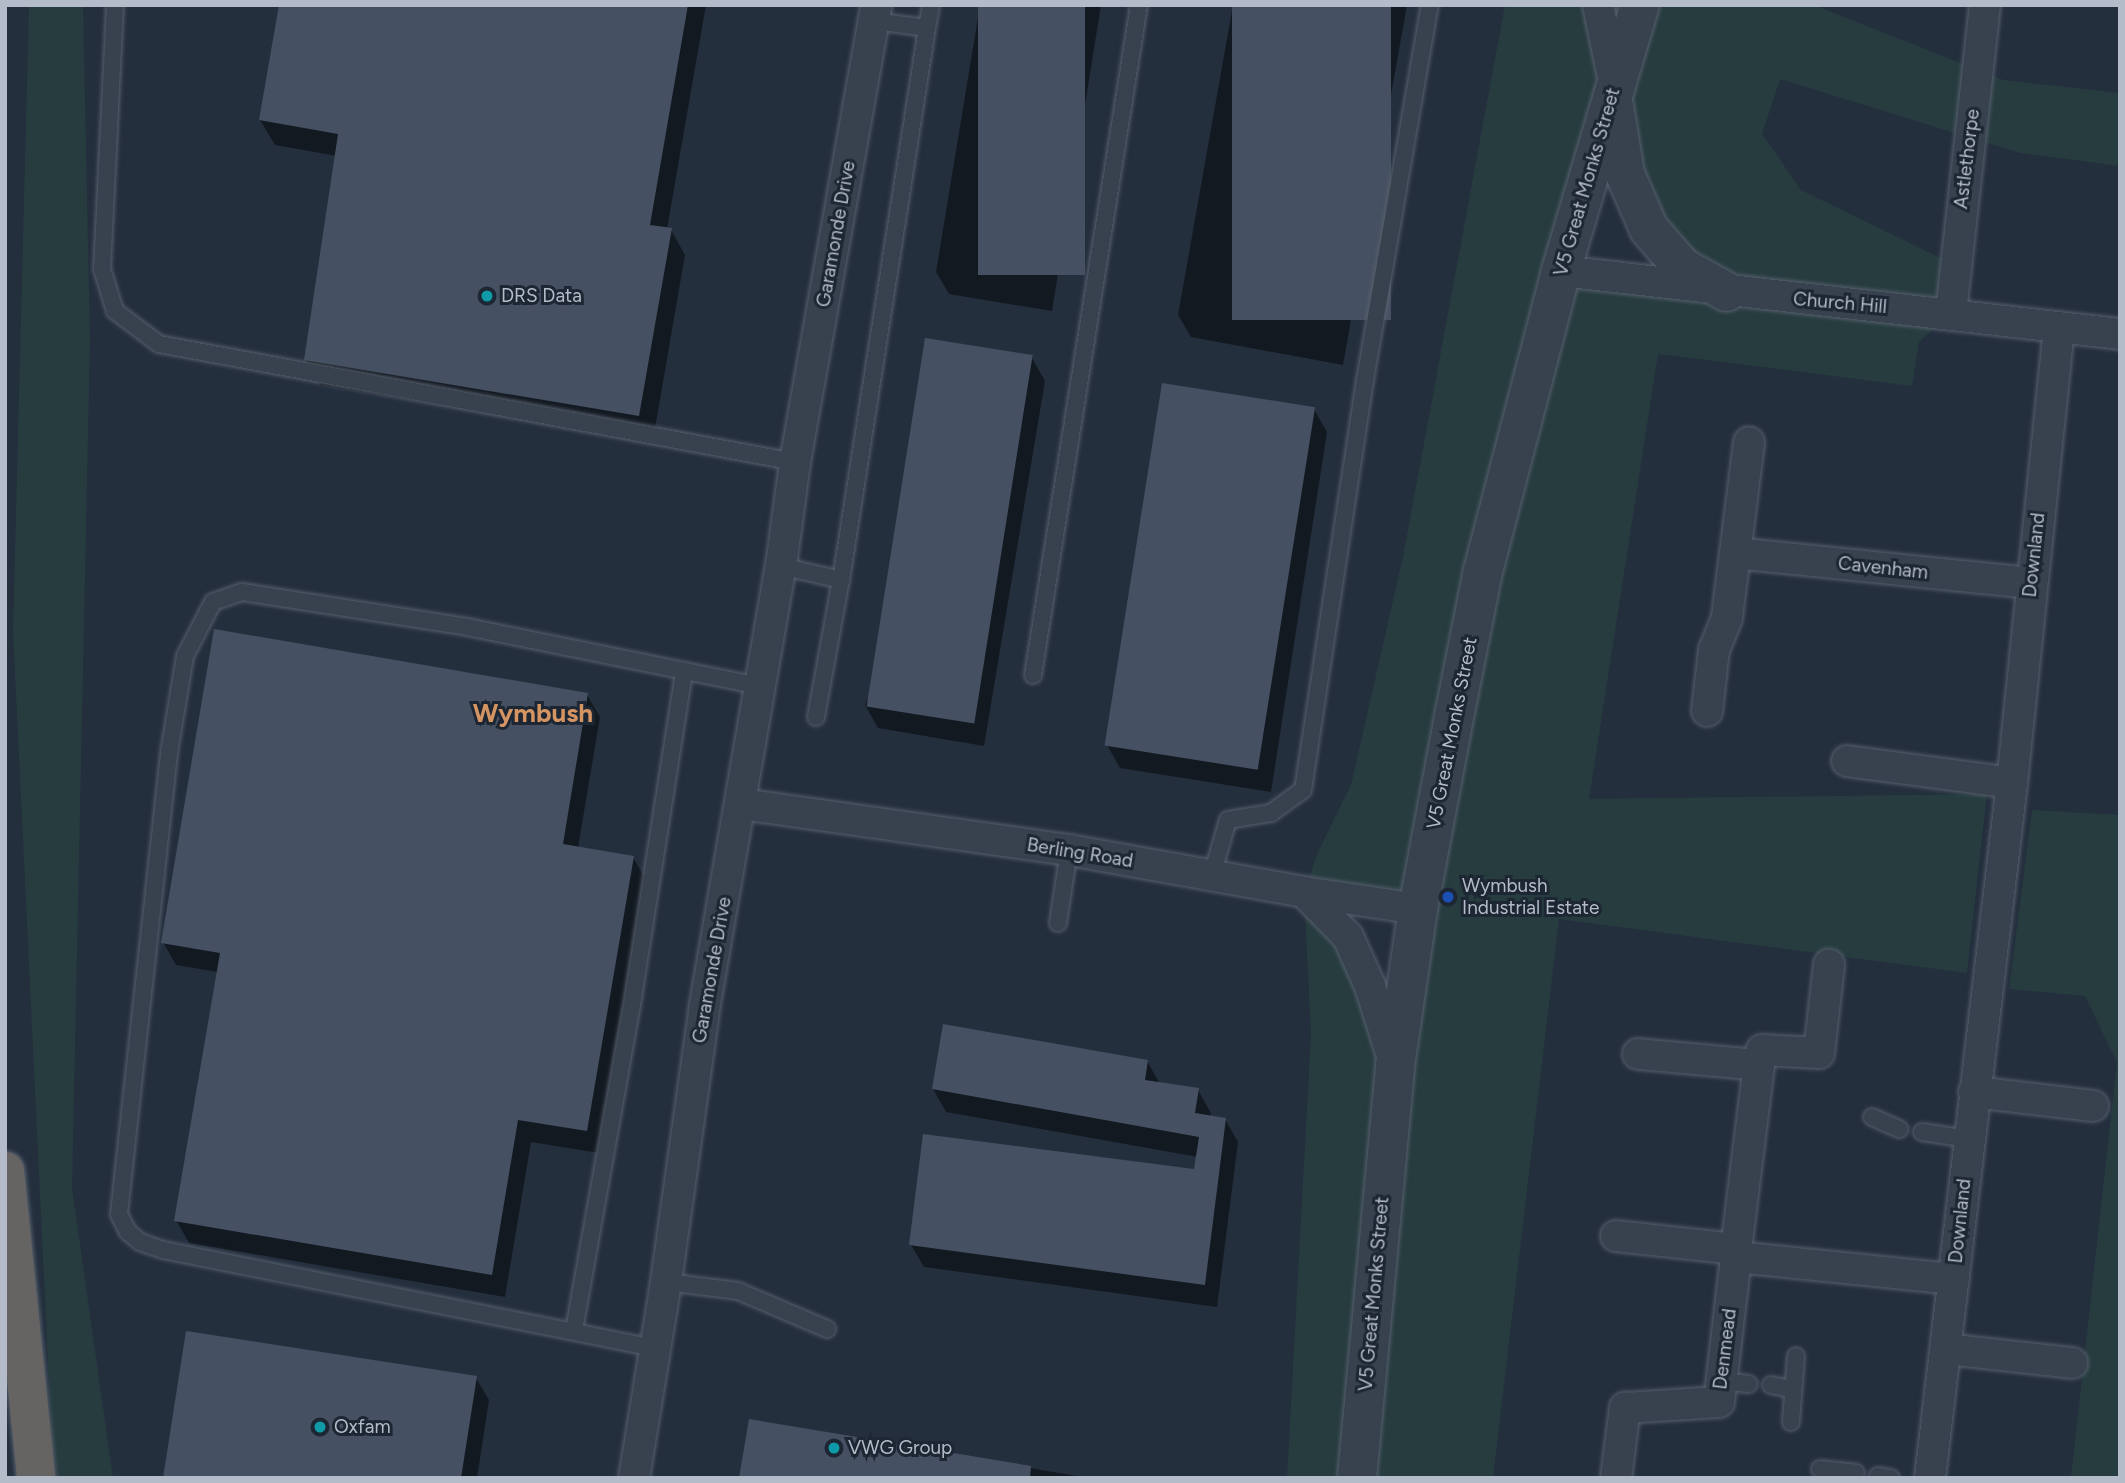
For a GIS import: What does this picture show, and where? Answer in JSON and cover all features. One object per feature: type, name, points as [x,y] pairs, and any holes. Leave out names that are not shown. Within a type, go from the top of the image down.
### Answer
[{"type":"highway","points":[[5,1171],[36,1478]]},
{"type":"street","points":[[1598,5],[1625,174],[1649,229],[1682,267],[1727,292]]},
{"type":"street","name":"V5 Great Monks Street","points":[[1357,1478],[1395,1066],[1418,909],[1455,712],[1483,571],[1561,271],[1640,5]]},
{"type":"street","name":"Astlethorpe","points":[[1951,313],[1985,5]]},
{"type":"street","name":"Garamonde Drive","points":[[634,1478],[666,1282],[704,1010],[781,566],[795,462],[875,13]]},
{"type":"street","name":"Church Hill","points":[[1561,271],[1727,292],[1951,313],[2120,334]]},
{"type":"street","name":"Downland","points":[[1930,1478],[2012,783],[2030,583],[2059,328]]},
{"type":"street","points":[[1707,711],[1714,650],[1727,617],[1749,442]]},
{"type":"street","name":"Cavenham","points":[[1735,553],[2030,583]]},
{"type":"street","points":[[1847,761],[2012,783]]},
{"type":"street","name":"Berling Road","points":[[741,804],[1069,850],[1304,892],[1418,909]]},
{"type":"street","points":[[1304,892],[1348,937],[1370,986],[1395,1066]]},
{"type":"street","points":[[1638,1054],[1759,1065],[1762,1050],[1819,1054],[1829,965]]},
{"type":"street","name":"Denmead","points":[[1616,1478],[1625,1408],[1719,1402],[1735,1383],[1736,1253],[1759,1065]]},
{"type":"street","points":[[1974,1092],[2094,1106]]},
{"type":"street","points":[[1615,1236],[1954,1279]]},
{"type":"street","points":[[1946,1349],[2072,1363]]},
{"type":"lane","points":[[115,5],[102,268],[115,311],[159,344],[795,462]]},
{"type":"lane","points":[[816,717],[841,580],[931,5]]},
{"type":"lane","points":[[1033,674],[1139,5]]},
{"type":"lane","points":[[1212,875],[1228,820],[1271,813],[1303,790],[1365,380],[1430,5]]},
{"type":"lane","points":[[875,13],[927,27]]},
{"type":"lane","points":[[781,566],[841,580]]},
{"type":"lane","points":[[654,1348],[163,1250],[140,1242],[128,1232],[119,1214],[169,753],[185,656],[213,603],[242,592],[455,625],[760,687]]},
{"type":"lane","points":[[574,1330],[633,998],[684,671]]},
{"type":"lane","points":[[1059,923],[1069,850]]},
{"type":"lane","points":[[1872,1117],[1899,1129]]},
{"type":"lane","points":[[1922,1132],[1969,1139]]},
{"type":"lane","points":[[666,1282],[738,1291],[827,1329]]},
{"type":"lane","points":[[1791,1422],[1791,1389],[1796,1356]]},
{"type":"lane","points":[[1770,1385],[1791,1389]]},
{"type":"lane","points":[[1820,1469],[1856,1473]]},
{"type":"green space","points":[[29,5],[83,5],[90,340],[72,1188],[113,1478],[58,1478],[52,1445],[13,631]]},
{"type":"green space","points":[[1505,5],[1598,5],[1615,86],[1640,5],[1814,5],[2003,80],[2120,93],[2120,166],[2020,153],[1780,79],[1762,134],[1801,190],[1955,265],[1951,313],[1919,342],[1912,386],[1658,354],[1589,799],[1987,794],[1967,973],[1559,919],[1493,1478],[1287,1478],[1311,1034],[1304,892],[1318,852],[1351,785],[1403,557]],"holes":[[[1612,100],[1682,267],[1561,271]],[[1305,893],[1418,909],[1394,1063],[1370,986]]]},
{"type":"green space","points":[[2032,810],[2120,815],[2120,1478],[2071,1478],[2117,1062],[2085,996],[2009,989]]},
{"type":"building","points":[[279,5],[688,5],[650,225],[672,228],[639,416],[304,360],[338,134],[259,120]]},
{"type":"building","points":[[978,5],[1085,5],[1085,275],[978,275]]},
{"type":"building","points":[[1232,5],[1391,5],[1391,320],[1232,320]]},
{"type":"building","points":[[925,338],[1033,355],[974,723],[867,706]]},
{"type":"building","points":[[1162,383],[1315,407],[1258,770],[1105,745]]},
{"type":"building","points":[[214,629],[588,693],[563,844],[634,856],[587,1131],[518,1120],[492,1275],[174,1221],[220,953],[161,943]]},
{"type":"building","points":[[943,1024],[1148,1060],[1145,1080],[1199,1088],[1195,1113],[1226,1118],[1205,1285],[909,1245],[923,1134],[1194,1169],[1199,1137],[932,1089]]},
{"type":"building","name":"Oxfam","points":[[186,1331],[477,1376],[461,1478],[163,1478]]},
{"type":"building","name":"VWG Group","points":[[749,1419],[1031,1466],[1030,1478],[739,1478]]},
{"type":"place","name":"DRS Data","points":[[487,296]]},
{"type":"place","name":"Wymbush Industrial Estate","points":[[1448,897]]},
{"type":"place","name":"Oxfam","points":[[320,1427]]},
{"type":"place","name":"VWG Group","points":[[834,1448]]},
{"type":"district","name":"Wymbush","points":[[533,714]]}]
